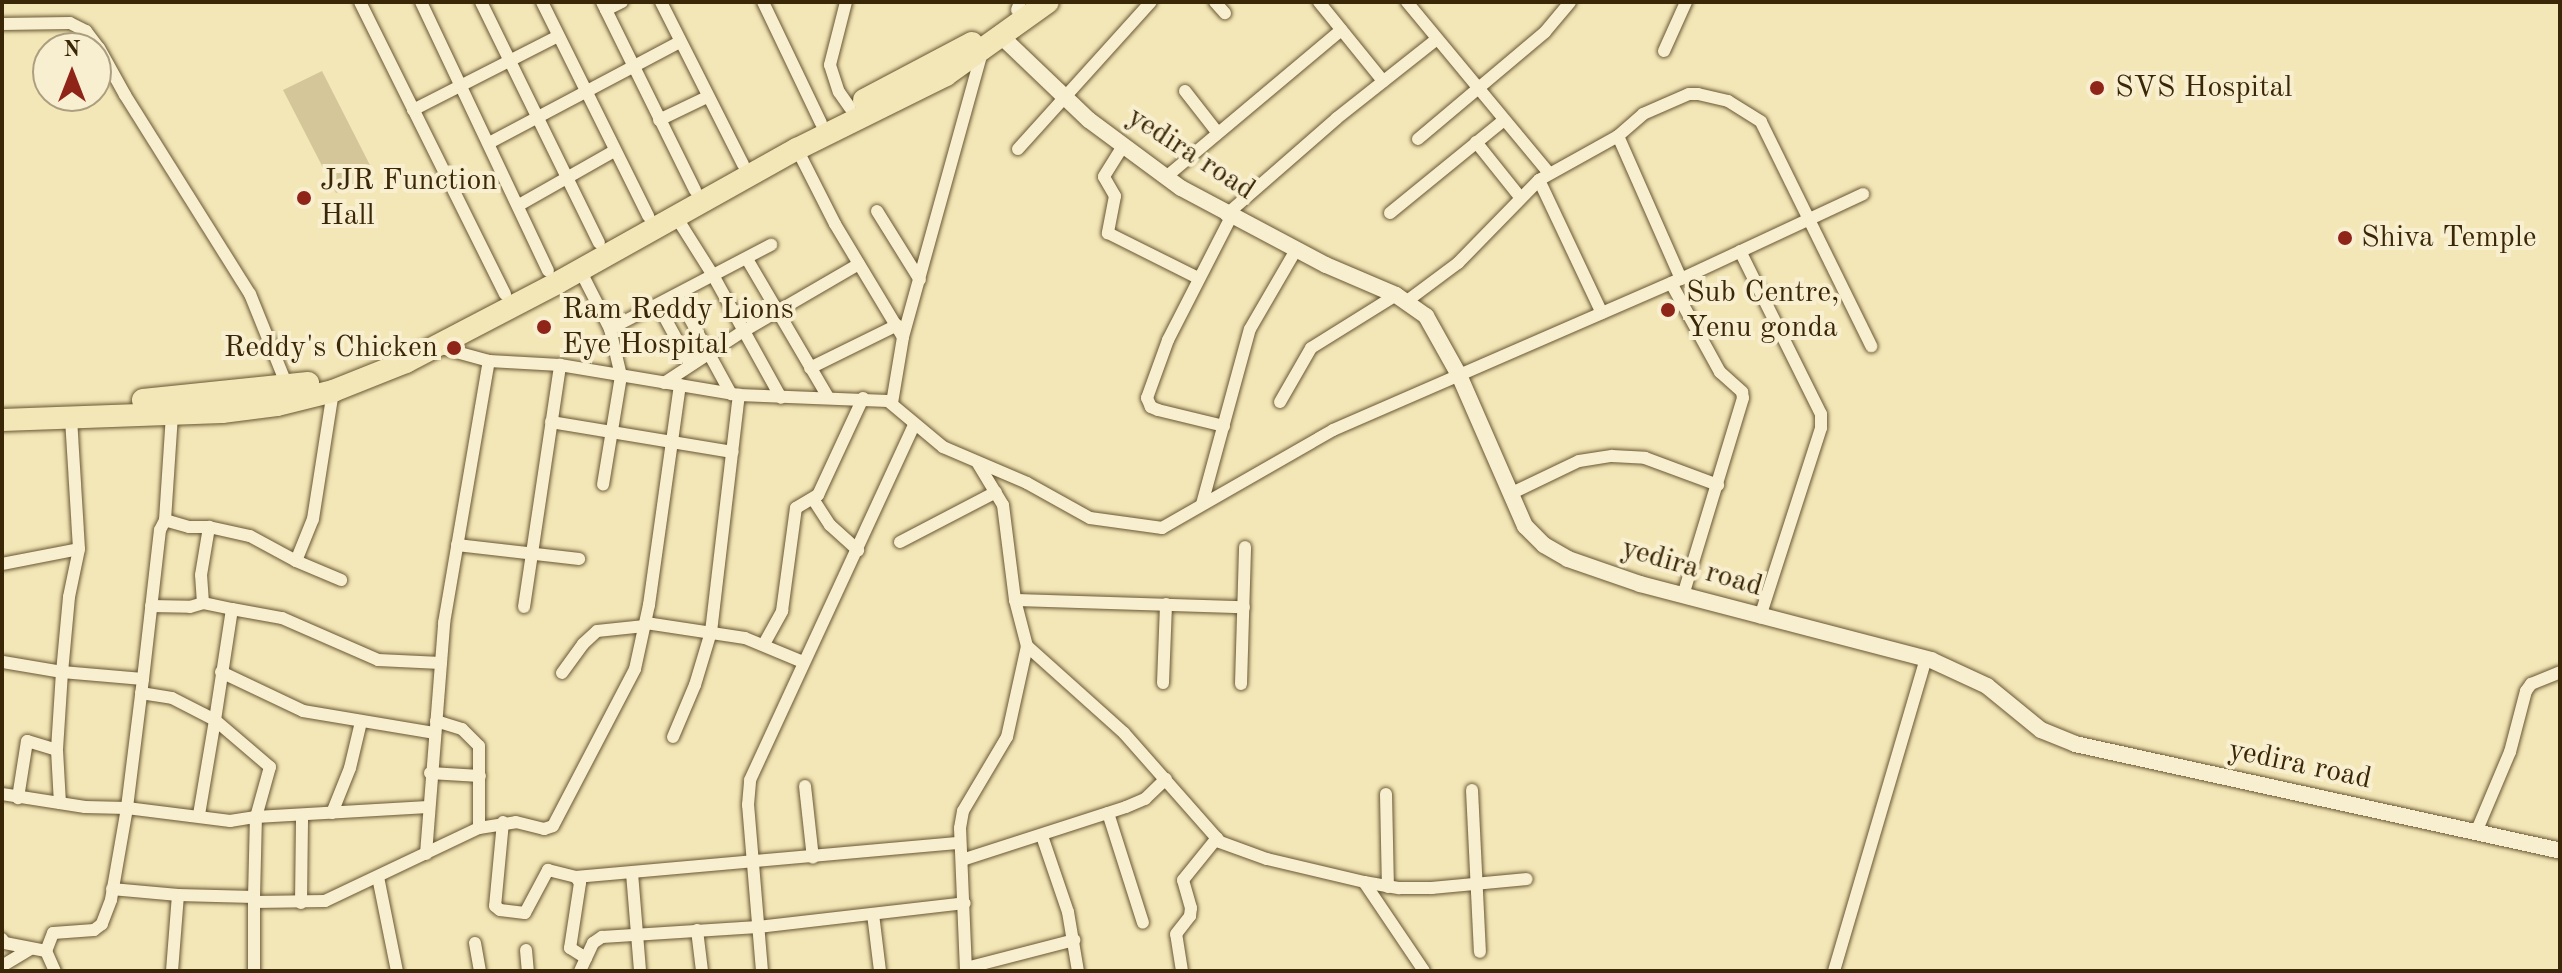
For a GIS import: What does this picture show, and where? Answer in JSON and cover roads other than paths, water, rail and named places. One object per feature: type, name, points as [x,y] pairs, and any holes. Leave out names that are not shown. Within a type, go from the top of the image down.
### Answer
[{"type":"highway","points":[[2,420],[172,414],[277,405],[333,391],[406,362],[580,270],[797,149],[933,82],[982,52],[1048,2]]},
{"type":"highway","points":[[2,406],[185,398],[288,388],[356,372],[993,32],[1021,5]]},
{"type":"main road","name":"yedira road","points":[[1002,37],[1065,99],[1166,177],[1229,216],[1401,298],[1426,316],[1459,375],[1525,526],[1544,545],[1604,573],[1926,659],[1987,686],[2041,730],[2075,744],[2477,830],[2560,851]]},
{"type":"street","points":[[360,2],[505,294]]},
{"type":"street","points":[[421,2],[548,271]]},
{"type":"street","points":[[481,2],[599,243]]},
{"type":"street","points":[[542,2],[648,216]]},
{"type":"street","points":[[622,2],[604,6],[695,190]]},
{"type":"street","points":[[661,2],[743,164]]},
{"type":"street","points":[[763,2],[821,123]]},
{"type":"street","points":[[846,2],[830,65],[839,92],[850,108]]},
{"type":"street","points":[[1018,149],[1151,2]]},
{"type":"street","points":[[1215,2],[1225,13]]},
{"type":"street","points":[[1319,2],[1383,81]]},
{"type":"street","points":[[1407,2],[1504,120],[1544,176],[1602,313]]},
{"type":"street","points":[[1418,139],[1556,21],[1570,2]]},
{"type":"street","points":[[1664,51],[1686,2]]},
{"type":"street","points":[[2,24],[70,23],[92,39],[250,294],[288,388]]},
{"type":"street","points":[[1166,177],[1341,30]]},
{"type":"street","points":[[413,110],[558,36]]},
{"type":"street","points":[[1224,426],[1158,410],[1151,407],[1147,398],[1168,340],[1229,216],[1383,81],[1437,39]]},
{"type":"street","points":[[489,143],[680,42]]},
{"type":"street","points":[[892,403],[900,331],[920,280],[982,52]]},
{"type":"street","points":[[1185,91],[1217,132]]},
{"type":"street","points":[[1280,402],[1311,348],[1458,263],[1544,176],[1618,136],[1643,114],[1689,94],[1714,96],[1728,101],[1761,122],[1871,346]]},
{"type":"street","points":[[659,120],[707,97]]},
{"type":"street","points":[[1390,213],[1504,120]]},
{"type":"street","points":[[1618,136],[1676,281],[1720,372],[1742,392],[1742,404],[1683,595]]},
{"type":"street","points":[[1476,142],[1520,197]]},
{"type":"street","points":[[1123,146],[1104,177],[1115,193],[1108,233],[1198,278]]},
{"type":"street","points":[[797,149],[859,264],[900,331]]},
{"type":"street","points":[[519,205],[614,151]]},
{"type":"street","points":[[435,346],[489,361],[560,365],[735,394],[781,398],[863,398],[892,403],[943,447],[1100,521],[1162,528],[1312,439],[1411,393],[1676,281],[1863,194]]},
{"type":"street","points":[[877,211],[920,280]]},
{"type":"street","points":[[675,215],[714,277],[781,398]]},
{"type":"street","points":[[610,329],[771,245]]},
{"type":"street","points":[[1202,504],[1250,329],[1296,250]]},
{"type":"street","points":[[1740,251],[1821,414],[1821,428],[1760,617]]},
{"type":"street","points":[[747,259],[828,397]]},
{"type":"street","points":[[664,383],[709,352],[859,264]]},
{"type":"street","points":[[580,270],[610,329],[618,352],[621,376],[603,485]]},
{"type":"street","points":[[673,737],[711,632],[733,452],[735,394],[677,295]]},
{"type":"street","points":[[658,305],[690,364]]},
{"type":"street","points":[[810,368],[900,331]]},
{"type":"street","points":[[426,854],[444,623],[489,361]]},
{"type":"street","points":[[524,607],[560,365]]},
{"type":"street","points":[[112,889],[301,903],[325,901],[479,828],[503,822],[546,829],[553,826],[635,669],[646,625],[680,385]]},
{"type":"street","points":[[296,561],[313,519],[333,391]]},
{"type":"street","points":[[764,644],[782,611],[796,508],[813,499],[823,486],[863,398]]},
{"type":"street","points":[[55,971],[46,951],[53,933],[98,928],[107,914],[127,808],[160,530],[165,520],[172,414]]},
{"type":"street","points":[[60,803],[57,750],[62,672],[69,597],[79,549],[71,418]]},
{"type":"street","points":[[551,422],[733,452]]},
{"type":"street","points":[[762,971],[751,864],[748,787],[914,425]]},
{"type":"street","points":[[1510,494],[1579,461],[1612,456],[1645,458],[1718,485]]},
{"type":"street","points":[[977,462],[1003,505],[1015,600],[1027,646],[1007,737],[963,811],[959,843],[965,903],[966,969],[1074,940]]},
{"type":"street","points":[[900,542],[996,492]]},
{"type":"street","points":[[813,499],[830,525],[858,550]]},
{"type":"street","points":[[165,520],[189,527],[209,527],[250,536],[296,561],[341,580]]},
{"type":"street","points":[[203,603],[201,575],[209,527]]},
{"type":"street","points":[[457,545],[579,559]]},
{"type":"street","points":[[1241,684],[1245,547]]},
{"type":"street","points":[[2,564],[79,549]]},
{"type":"street","points":[[1015,600],[1244,607]]},
{"type":"street","points":[[151,606],[190,607],[203,603],[282,618],[378,660],[441,663]]},
{"type":"street","points":[[1163,683],[1166,604]]},
{"type":"street","points":[[199,815],[232,609]]},
{"type":"street","points":[[562,673],[583,644],[597,631],[646,625],[711,632],[764,644],[803,662]]},
{"type":"street","points":[[1027,646],[1124,733],[1217,838],[1232,849],[1388,887],[1432,888],[1527,879]]},
{"type":"street","points":[[1834,971],[1926,659]]},
{"type":"street","points":[[3,662],[62,672],[143,679]]},
{"type":"street","points":[[221,672],[303,711],[361,722],[462,729],[480,750],[479,828]]},
{"type":"street","points":[[2477,830],[2510,752],[2526,691],[2531,684],[2560,672]]},
{"type":"street","points":[[141,693],[172,698],[215,720],[270,767],[256,817],[254,971]]},
{"type":"street","points":[[332,813],[350,768],[361,722]]},
{"type":"street","points":[[18,798],[27,741],[57,750]]},
{"type":"street","points":[[430,773],[480,776]]},
{"type":"street","points":[[962,860],[1042,836],[1145,799],[1166,779]]},
{"type":"street","points":[[805,786],[813,858]]},
{"type":"street","points":[[1472,790],[1480,952]]},
{"type":"street","points":[[2,794],[230,821],[428,807]]},
{"type":"street","points":[[1386,794],[1388,887]]},
{"type":"street","points":[[1108,813],[1143,923]]},
{"type":"street","points":[[301,903],[302,815]]},
{"type":"street","points":[[503,822],[493,897],[500,910],[525,913],[548,870],[576,877],[751,864],[959,843]]},
{"type":"street","points":[[1042,836],[1068,912],[1078,971]]},
{"type":"street","points":[[1182,971],[1176,934],[1191,908],[1183,880],[1217,838]]},
{"type":"street","points":[[632,873],[640,971]]},
{"type":"street","points":[[378,877],[397,971]]},
{"type":"street","points":[[576,877],[580,883],[570,948],[586,958]]},
{"type":"street","points":[[1364,882],[1424,971]]},
{"type":"street","points":[[172,971],[178,895]]},
{"type":"street","points":[[580,971],[597,938],[758,927],[965,903]]},
{"type":"street","points":[[873,914],[880,971]]},
{"type":"street","points":[[697,930],[702,971]]},
{"type":"street","points":[[2,939],[46,951]]},
{"type":"street","points":[[475,943],[480,971]]},
{"type":"street","points":[[2,966],[30,949]]},
{"type":"street","points":[[526,950],[528,971]]},
{"type":"place","name":"SVS Hospital","points":[[2097,88]]},
{"type":"place","name":"JJR Function Hall","points":[[304,198]]},
{"type":"place","name":"Shiva Temple","points":[[2345,238]]},
{"type":"place","name":"Sub Centre, Yenu gonda","points":[[1668,310]]},
{"type":"place","name":"Ram Reddy Lions Eye Hospital","points":[[544,327]]},
{"type":"place","name":"Reddy's Chicken","points":[[454,348]]}]
